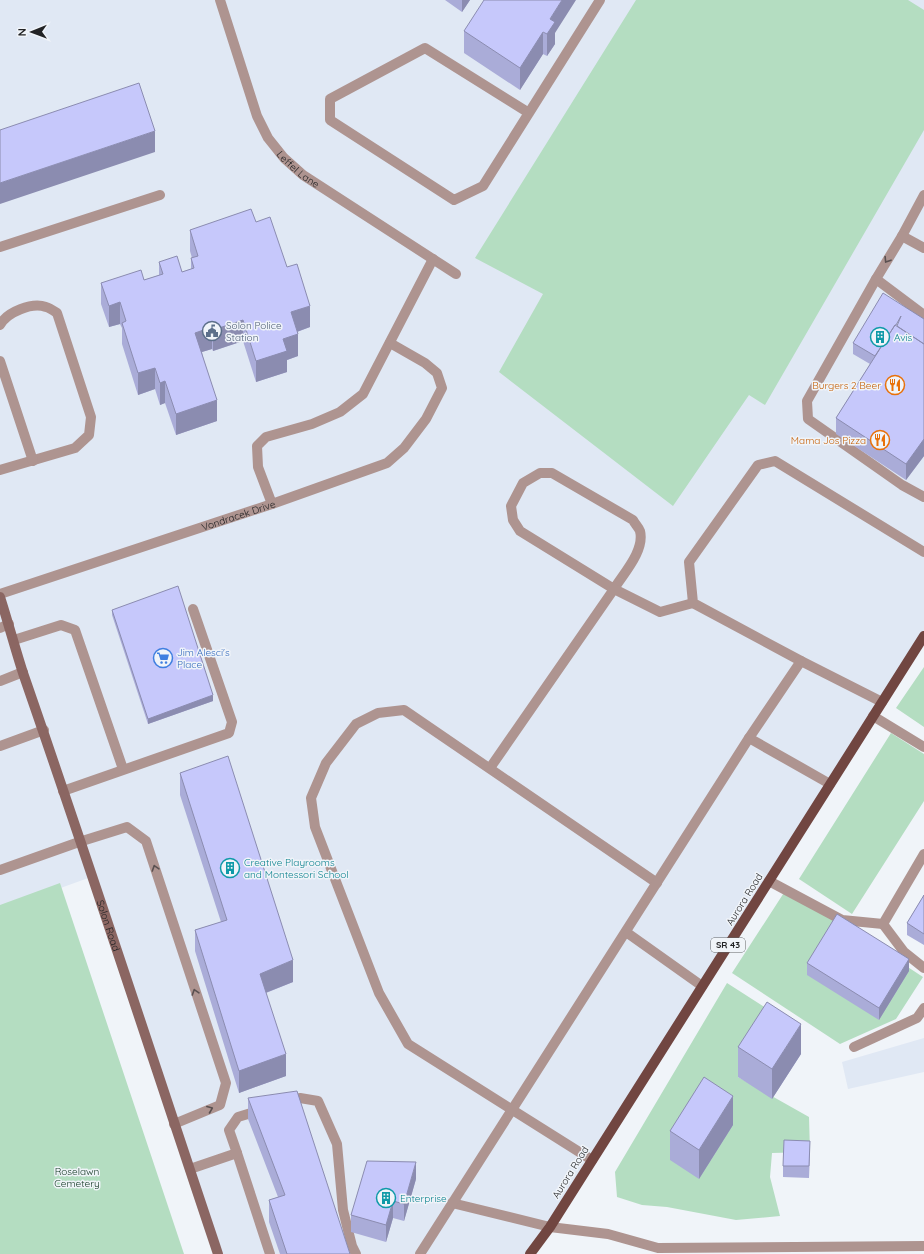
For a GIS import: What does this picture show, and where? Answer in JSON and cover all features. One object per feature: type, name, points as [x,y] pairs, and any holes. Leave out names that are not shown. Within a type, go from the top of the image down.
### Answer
[{"type":"main road","name":"Aurora Road","points":[[530,1254],[550,1227],[924,636]]},
{"type":"street","name":"Leffel Lane","points":[[220,0],[257,116],[268,138],[284,158],[302,175],[456,274]]},
{"type":"street","points":[[529,113],[425,48],[330,100],[330,120],[454,200],[483,186],[529,113],[600,0]]},
{"type":"street","points":[[0,247],[160,195]]},
{"type":"street","points":[[924,195],[807,401],[808,419],[902,485],[924,497]]},
{"type":"street","points":[[902,236],[924,248]]},
{"type":"street","points":[[272,504],[258,467],[257,446],[266,437],[312,424],[340,412],[363,394],[434,260]]},
{"type":"street","points":[[876,279],[924,315]]},
{"type":"street","points":[[0,325],[3,320],[26,307],[46,306],[57,313],[91,417],[89,435],[75,448],[0,470]]},
{"type":"street","name":"Vondracek Drive","points":[[0,595],[272,504],[387,463],[409,442],[426,419],[442,388],[438,373],[425,363],[390,343]]},
{"type":"street","points":[[0,361],[33,461]]},
{"type":"street","points":[[693,602],[689,562],[758,465],[775,460],[924,552]]},
{"type":"street","points":[[490,768],[614,589],[636,554],[639,544],[640,531],[633,520],[552,473],[540,473],[523,483],[511,506],[513,520],[520,531],[614,589],[660,612],[693,602],[801,661],[882,702]]},
{"type":"street","name":"Solon Road","points":[[0,595],[4,626],[14,640],[23,672],[44,730],[218,1254]]},
{"type":"street","points":[[63,791],[229,733],[232,722],[193,609]]},
{"type":"street","points":[[14,640],[61,625],[75,630],[124,770]]},
{"type":"street","points":[[420,1254],[749,738],[801,661]]},
{"type":"street","points":[[0,681],[23,672]]},
{"type":"street","points":[[592,1160],[512,1111],[408,1044],[379,993],[315,828],[311,798],[326,763],[356,724],[378,713],[404,710],[657,883]]},
{"type":"street","points":[[873,716],[924,747]]},
{"type":"street","points":[[0,746],[44,730]]},
{"type":"street","points":[[749,738],[830,784]]},
{"type":"street","points":[[0,870],[127,827],[146,842],[226,1083],[220,1106],[174,1124]]},
{"type":"street","points":[[883,924],[924,854]]},
{"type":"street","points":[[769,881],[842,920],[883,924],[904,952],[924,968]]},
{"type":"street","points":[[626,932],[702,986]]},
{"type":"street","points":[[854,1047],[917,1018],[924,1008]]},
{"type":"street","points":[[270,1254],[229,1130],[238,1117],[300,1098],[318,1101],[337,1144],[343,1210],[352,1246],[356,1254]]},
{"type":"street","points":[[190,1169],[237,1153]]},
{"type":"street","points":[[452,1203],[550,1227],[608,1234],[658,1251],[924,1246]]},
{"type":"shaded area","points":[[0,0],[924,0],[924,636],[530,1254],[218,1254],[91,877],[0,910]]},
{"type":"shaded area","points":[[924,1038],[924,1072],[848,1089],[842,1062]]},
{"type":"green space","points":[[636,0],[908,0],[924,10],[924,130],[765,405],[749,395],[673,506],[499,372],[543,294],[475,258]]},
{"type":"green space","points":[[924,667],[924,727],[896,708]]},
{"type":"green space","points":[[891,733],[924,754],[924,801],[852,914],[799,879]]},
{"type":"green space","name":"Roselawn Cemetery","points":[[60,883],[184,1254],[0,1254],[0,905]]},
{"type":"green space","points":[[787,888],[923,977],[896,1019],[840,1044],[732,973]]},
{"type":"green space","points":[[727,983],[788,1022],[738,1077],[809,1117],[810,1152],[772,1153],[770,1177],[780,1216],[736,1220],[667,1207],[642,1205],[617,1197],[615,1172]]},
{"type":"building","points":[[484,0],[562,0],[550,19],[555,22],[547,34],[543,32],[520,68],[464,31]]},
{"type":"building","points":[[139,83],[155,131],[0,183],[0,130]]},
{"type":"building","name":"Solon Police Station","points":[[251,209],[256,222],[270,217],[287,267],[297,264],[310,306],[291,312],[298,334],[283,339],[287,351],[256,361],[243,320],[213,330],[212,327],[195,333],[217,400],[176,414],[165,381],[160,383],[155,368],[138,373],[122,323],[126,321],[120,302],[109,306],[101,283],[141,270],[144,280],[163,274],[159,262],[177,256],[182,272],[194,268],[191,258],[198,256],[190,230]]},
{"type":"building","points":[[883,293],[924,319],[924,344],[897,326],[901,316],[875,356],[853,343]]},
{"type":"building","points":[[895,325],[924,344],[924,439],[906,464],[836,418]]},
{"type":"building","name":"Jim Alesci's Place","points":[[178,586],[213,695],[148,719],[112,610]]},
{"type":"building","name":"Creative Playrooms and Montessori School","points":[[228,756],[293,960],[260,974],[286,1054],[239,1071],[195,930],[227,920],[180,773]]},
{"type":"building","points":[[924,895],[924,934],[907,923]]},
{"type":"building","points":[[837,914],[909,959],[879,1008],[807,963]]},
{"type":"building","points":[[767,1002],[801,1024],[772,1069],[738,1047]]},
{"type":"building","points":[[704,1077],[733,1096],[699,1150],[670,1131]]},
{"type":"building","points":[[297,1091],[350,1254],[287,1254],[269,1200],[285,1195],[248,1098]]},
{"type":"building","points":[[784,1140],[810,1141],[809,1166],[783,1166]]},
{"type":"building","name":"Enterprise","points":[[367,1161],[416,1162],[404,1204],[393,1201],[386,1225],[351,1215]]},
{"type":"place","name":"Solon Police Station","points":[[212,331]]},
{"type":"place","name":"Avis","points":[[880,337]]},
{"type":"place","name":"Burgers 2 Beer","points":[[895,385]]},
{"type":"place","name":"Mama Jos Pizza","points":[[880,440]]},
{"type":"place","name":"Jim Alesci's Place","points":[[163,658]]},
{"type":"place","name":"Creative Playrooms and Montessori School","points":[[230,868]]},
{"type":"place","name":"Enterprise","points":[[386,1198]]}]
